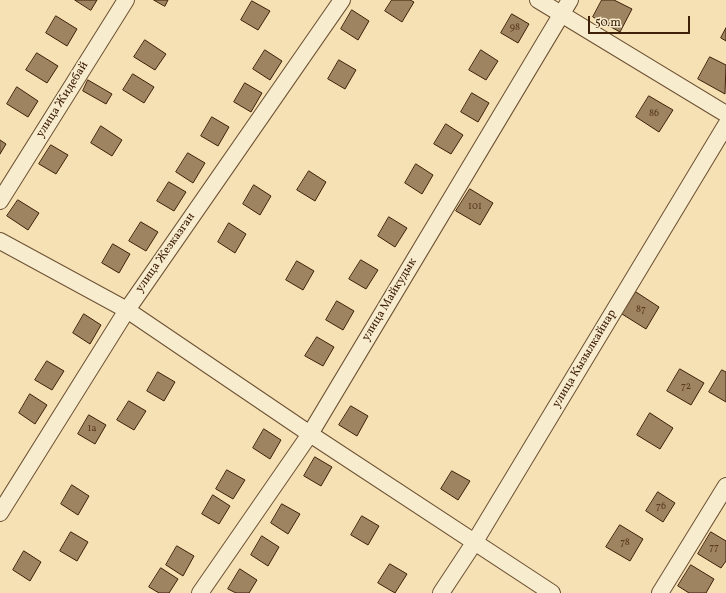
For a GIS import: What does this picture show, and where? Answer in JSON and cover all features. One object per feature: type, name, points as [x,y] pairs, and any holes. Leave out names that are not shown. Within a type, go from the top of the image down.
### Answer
[{"type":"street","name":"улица Жидебай","points":[[0,201],[126,0]]},
{"type":"street","name":"улица Жезказган","points":[[0,513],[127,310],[342,0]]},
{"type":"street","points":[[538,0],[726,114]]},
{"type":"street","name":"улица Майкудык","points":[[200,593],[310,434],[570,0]]},
{"type":"street","name":"улица Кызылкайнар","points":[[442,593],[474,543],[726,125]]},
{"type":"street","points":[[0,241],[127,310],[310,434],[552,593]]},
{"type":"street","points":[[660,593],[726,486]]},
{"type":"building","points":[[75,0],[97,0],[91,10]]},
{"type":"building","points":[[154,0],[168,0],[165,6]]},
{"type":"building","points":[[392,0],[410,0],[414,2],[402,22],[385,11]]},
{"type":"building","points":[[602,0],[614,0],[632,9],[620,32],[593,17]]},
{"type":"building","points":[[252,1],[270,11],[258,30],[241,20]]},
{"type":"building","points":[[352,10],[369,21],[358,40],[341,29]]},
{"type":"building","points":[[512,14],[529,24],[518,43],[501,33]]},
{"type":"building","points":[[56,16],[77,29],[67,46],[46,33]]},
{"type":"building","points":[[726,28],[726,41],[721,38]]},
{"type":"building","points":[[145,40],[166,54],[155,70],[134,57]]},
{"type":"building","points":[[265,50],[282,61],[270,80],[253,69]]},
{"type":"building","points":[[481,50],[498,61],[486,80],[469,70]]},
{"type":"building","points":[[37,53],[58,66],[47,83],[26,70]]},
{"type":"building","points":[[710,57],[726,65],[725,94],[698,79]]},
{"type":"building","points":[[339,60],[356,70],[345,89],[328,79]]},
{"type":"building","points":[[133,74],[154,87],[144,103],[123,90]]},
{"type":"building","points":[[88,80],[112,94],[106,104],[83,91]]},
{"type":"building","points":[[245,83],[262,93],[251,112],[234,102]]},
{"type":"building","points":[[17,87],[38,101],[28,117],[7,104]]},
{"type":"building","points":[[472,93],[489,103],[478,122],[461,112]]},
{"type":"building","points":[[649,96],[673,110],[659,132],[636,117]]},
{"type":"building","points":[[212,117],[229,127],[218,146],[201,136]]},
{"type":"building","points":[[446,124],[463,135],[451,154],[434,144]]},
{"type":"building","points":[[101,126],[122,140],[112,156],[91,143]]},
{"type":"building","points":[[0,140],[6,144],[0,154]]},
{"type":"building","points":[[51,145],[68,155],[56,174],[39,164]]},
{"type":"building","points":[[188,153],[205,163],[193,183],[176,172]]},
{"type":"building","points":[[416,164],[433,175],[422,194],[405,183]]},
{"type":"building","points":[[309,171],[326,182],[315,201],[297,190]]},
{"type":"building","points":[[169,182],[186,192],[174,211],[157,201]]},
{"type":"building","points":[[254,185],[271,196],[260,215],[243,204]]},
{"type":"building","points":[[470,189],[493,203],[480,225],[456,211]]},
{"type":"building","points":[[18,200],[39,213],[28,230],[7,216]]},
{"type":"building","points":[[389,217],[407,228],[395,247],[378,236]]},
{"type":"building","points":[[141,222],[158,232],[146,251],[129,241]]},
{"type":"building","points":[[229,223],[246,234],[235,253],[218,242]]},
{"type":"building","points":[[113,244],[130,254],[119,273],[102,263]]},
{"type":"building","points":[[361,260],[378,270],[366,289],[349,279]]},
{"type":"building","points":[[297,261],[314,271],[303,290],[286,280]]},
{"type":"building","points":[[636,292],[659,307],[646,329],[622,314]]},
{"type":"building","points":[[337,301],[354,311],[343,330],[326,320]]},
{"type":"building","points":[[84,314],[101,325],[90,344],[73,333]]},
{"type":"building","points":[[317,337],[334,347],[323,366],[305,356]]},
{"type":"building","points":[[47,361],[64,371],[52,390],[35,380]]},
{"type":"building","points":[[680,369],[704,383],[691,405],[667,391]]},
{"type":"building","points":[[722,370],[726,372],[726,402],[709,392]]},
{"type":"building","points":[[158,372],[175,382],[164,401],[147,391]]},
{"type":"building","points":[[30,394],[47,405],[35,424],[19,413]]},
{"type":"building","points":[[129,401],[146,411],[134,430],[117,420]]},
{"type":"building","points":[[351,406],[368,416],[357,436],[339,425]]},
{"type":"building","points":[[650,413],[673,428],[660,449],[637,435]]},
{"type":"building","points":[[89,415],[106,425],[95,444],[78,434]]},
{"type":"building","points":[[264,429],[281,440],[270,459],[253,448]]},
{"type":"building","points":[[315,457],[332,467],[321,486],[304,476]]},
{"type":"building","points":[[227,470],[245,480],[233,499],[216,489]]},
{"type":"building","points":[[452,471],[470,481],[458,500],[441,489]]},
{"type":"building","points":[[72,485],[89,496],[78,515],[61,504]]},
{"type":"building","points":[[658,492],[675,503],[663,522],[646,511]]},
{"type":"building","points":[[213,495],[230,506],[219,524],[202,514]]},
{"type":"building","points":[[282,504],[300,514],[288,534],[271,523]]},
{"type":"building","points":[[362,516],[379,526],[368,545],[351,535]]},
{"type":"building","points":[[620,525],[643,539],[630,561],[606,547]]},
{"type":"building","points":[[71,532],[88,542],[77,561],[60,551]]},
{"type":"building","points":[[711,532],[726,541],[726,561],[721,568],[698,554]]},
{"type":"building","points":[[262,536],[279,547],[268,566],[251,555]]},
{"type":"building","points":[[177,546],[194,556],[183,576],[166,565]]},
{"type":"building","points":[[24,551],[41,562],[30,581],[13,570]]},
{"type":"building","points":[[390,564],[407,574],[395,593],[378,583]]},
{"type":"building","points":[[691,565],[714,579],[706,593],[689,593],[678,586]]},
{"type":"building","points":[[161,568],[178,579],[169,593],[159,593],[149,587]]},
{"type":"building","points":[[240,569],[257,580],[249,593],[236,593],[228,589]]}]
